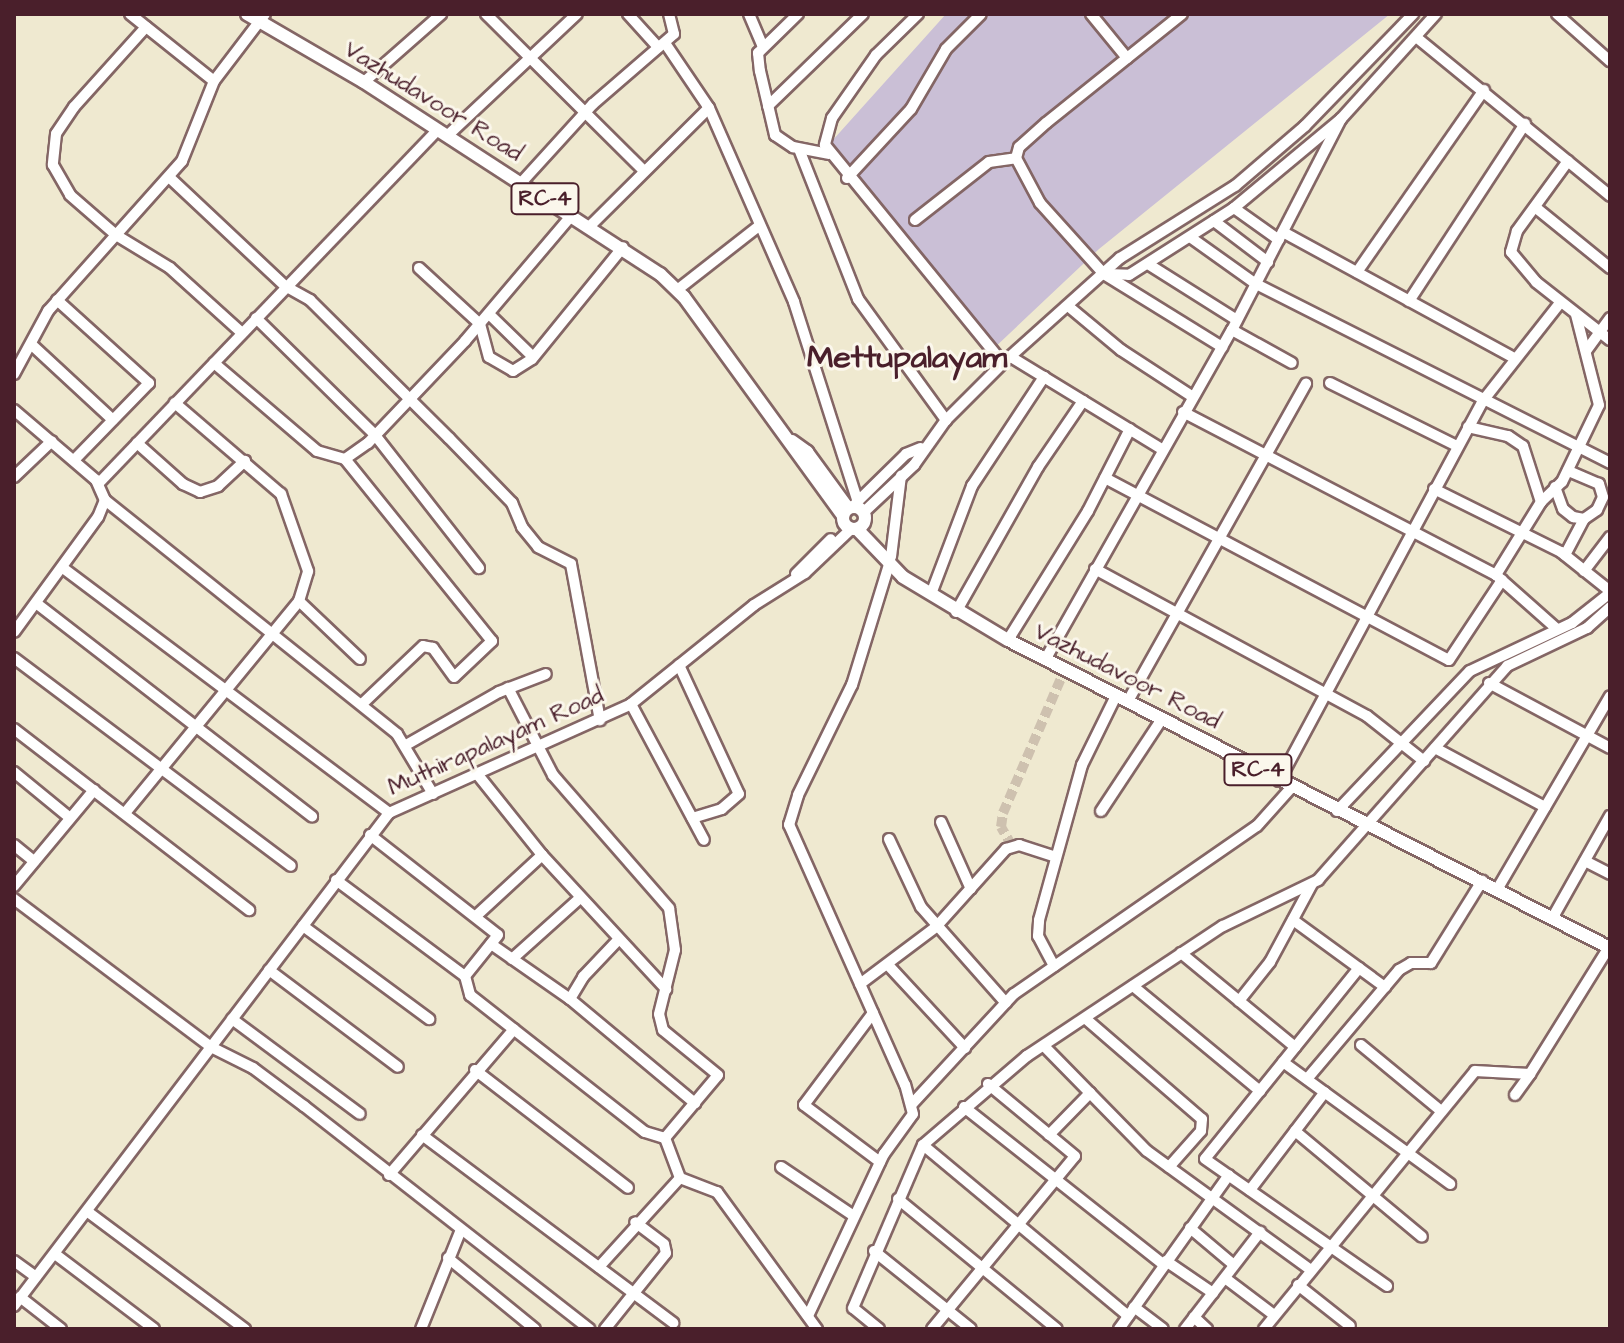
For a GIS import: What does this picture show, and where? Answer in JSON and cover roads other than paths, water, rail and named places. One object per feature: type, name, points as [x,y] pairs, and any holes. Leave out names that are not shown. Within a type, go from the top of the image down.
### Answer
[{"type":"main road","name":"Vazhudavoor Road","points":[[257,16],[623,247],[677,290],[792,441],[798,458],[890,561],[956,612],[1365,826],[1498,888],[1610,947]]},
{"type":"street","points":[[130,14],[214,81]]},
{"type":"street","points":[[364,82],[441,14]]},
{"type":"street","points":[[486,14],[643,170]]},
{"type":"street","points":[[99,483],[285,286],[443,133],[577,14]]},
{"type":"street","points":[[628,14],[662,45],[709,108],[794,302],[853,517]]},
{"type":"street","points":[[521,183],[584,114],[676,31],[669,14]]},
{"type":"street","points":[[749,14],[763,47]]},
{"type":"street","points":[[798,14],[763,47],[758,60],[775,135],[799,149],[828,154]]},
{"type":"street","points":[[768,106],[863,14]]},
{"type":"street","points":[[918,14],[882,47],[832,118],[823,137],[828,154],[1007,360],[1044,377],[1162,449]]},
{"type":"street","points":[[847,178],[911,109],[946,49],[981,14]]},
{"type":"street","points":[[1091,14],[1127,58]]},
{"type":"street","points":[[915,220],[989,162],[1016,158],[1029,138],[1182,14]]},
{"type":"street","points":[[853,517],[901,476],[946,420],[1007,360],[1120,258],[1235,186],[1348,86],[1413,14]]},
{"type":"street","points":[[1104,274],[1129,275],[1234,208],[1341,119],[1436,14]]},
{"type":"street","points":[[1557,14],[1610,61]]},
{"type":"street","points":[[14,374],[48,311],[169,177],[186,152],[214,81],[257,16]]},
{"type":"street","points":[[146,27],[89,87],[52,147],[59,180],[116,235],[170,268],[242,333]]},
{"type":"street","points":[[1416,37],[1610,196]]},
{"type":"street","points":[[1357,272],[1484,90]]},
{"type":"street","points":[[589,227],[643,170],[709,108]]},
{"type":"street","points":[[1045,660],[1222,347],[1341,119]]},
{"type":"street","points":[[1409,301],[1525,124]]},
{"type":"street","points":[[799,149],[858,299],[946,420]]},
{"type":"street","points":[[1016,158],[1040,203],[1104,274],[1222,347]]},
{"type":"street","points":[[1568,161],[1517,231],[1511,252],[1523,271],[1610,340]]},
{"type":"street","points":[[169,177],[285,286],[310,300],[512,503],[522,527],[538,547],[574,569],[603,718]]},
{"type":"street","points":[[1535,207],[1610,268]]},
{"type":"street","points":[[1234,208],[1281,236],[1357,272],[1514,358]]},
{"type":"street","points":[[345,459],[375,435],[480,324],[572,215]]},
{"type":"street","points":[[1214,221],[1268,262]]},
{"type":"street","points":[[677,290],[759,226]]},
{"type":"street","points":[[1190,237],[1256,284],[1482,402],[1610,463]]},
{"type":"street","points":[[419,268],[480,324],[489,357],[505,369],[523,368],[623,247]]},
{"type":"street","points":[[1148,264],[1292,363]]},
{"type":"street","points":[[57,300],[149,383],[74,460]]},
{"type":"street","points":[[1279,781],[1365,614],[1482,402],[1560,303]]},
{"type":"street","points":[[1068,306],[1121,350],[1193,397]]},
{"type":"street","points":[[489,314],[529,353]]},
{"type":"street","points":[[1105,478],[1449,660],[1541,502],[1568,471],[1604,405],[1576,315]]},
{"type":"street","points":[[256,318],[375,435],[479,568]]},
{"type":"street","points":[[1586,351],[1610,318]]},
{"type":"street","points":[[32,345],[113,420]]},
{"type":"street","points":[[214,363],[317,451],[345,459],[492,638],[490,648],[454,677],[433,648],[423,646],[362,704]]},
{"type":"street","points":[[931,594],[972,486],[1044,377]]},
{"type":"street","points":[[1330,383],[1457,446]]},
{"type":"street","points":[[1054,966],[1037,932],[1082,765],[1122,698],[1181,615],[1306,384]]},
{"type":"street","points":[[956,612],[1038,467],[1083,401]]},
{"type":"street","points":[[125,813],[222,689],[299,601],[308,571],[281,494],[175,403]]},
{"type":"street","points":[[14,410],[99,483],[105,500],[362,704],[406,745],[433,794]]},
{"type":"street","points":[[1183,412],[1499,577],[1557,629]]},
{"type":"street","points":[[1468,427],[1508,436],[1523,446],[1541,502]]},
{"type":"street","points":[[1008,640],[1105,478],[1130,429]]},
{"type":"street","points":[[14,477],[52,441]]},
{"type":"street","points":[[137,443],[183,484],[200,492],[218,486],[245,461]]},
{"type":"street","points":[[853,517],[906,454],[921,448]]},
{"type":"street","points":[[1565,555],[1584,519],[1600,505],[1602,489],[1593,479],[1568,471]]},
{"type":"street","points":[[808,1316],[880,1162],[913,1114],[912,1104],[790,817],[852,685],[890,561],[901,476]]},
{"type":"street","points":[[1555,487],[1563,509],[1584,519]]},
{"type":"street","points":[[1337,811],[1402,739],[1470,671],[1557,629],[1610,592],[1565,555],[1526,532],[1434,489]]},
{"type":"street","points":[[14,632],[63,568],[105,500]]},
{"type":"street","name":"Muthirapalayam Road","points":[[63,568],[389,813],[537,749],[626,706],[796,574],[853,517]]},
{"type":"street","points":[[1584,571],[1610,537]]},
{"type":"street","points":[[1095,569],[1325,691],[1402,739],[1424,761]]},
{"type":"street","points":[[299,601],[360,659]]},
{"type":"street","points":[[36,603],[312,816]]},
{"type":"street","points":[[879,1329],[853,1308],[874,1251],[923,1145],[988,1084],[1181,953],[1268,903],[1312,883],[1336,864],[1365,826],[1507,666],[1587,628],[1610,607]]},
{"type":"street","points":[[14,658],[291,866]]},
{"type":"street","points":[[679,665],[739,794],[722,809],[692,818]]},
{"type":"street","points":[[406,745],[508,688],[546,674]]},
{"type":"street","points":[[1489,683],[1610,748]]},
{"type":"street","points":[[508,688],[537,749],[598,830],[669,908],[675,950],[659,1014],[663,1030],[718,1075],[665,1138]]},
{"type":"street","points":[[1498,888],[1610,696]]},
{"type":"street","points":[[626,706],[704,840]]},
{"type":"street","points":[[1101,811],[1162,719]]},
{"type":"street","points":[[14,729],[249,910]]},
{"type":"street","points":[[1435,748],[1545,807]]},
{"type":"street","points":[[14,772],[70,818]]},
{"type":"street","points":[[478,775],[542,855],[666,989]]},
{"type":"street","points":[[912,1104],[1006,1003],[1054,966],[1257,826],[1291,788]]},
{"type":"street","points":[[14,886],[94,790]]},
{"type":"street","points":[[61,1329],[17,1302],[389,813]]},
{"type":"street","points":[[1553,917],[1610,816]]},
{"type":"street","points":[[941,822],[971,889]]},
{"type":"street","points":[[370,835],[498,935],[465,976],[465,989],[645,1132],[665,1138]]},
{"type":"street","points":[[889,839],[936,927],[1006,1003]]},
{"type":"street","points":[[14,845],[34,861]]},
{"type":"street","points":[[860,984],[889,966],[936,927],[1012,846],[1056,857]]},
{"type":"street","points":[[476,916],[542,855]]},
{"type":"street","points":[[1585,861],[1610,874]]},
{"type":"street","points":[[336,880],[465,976]]},
{"type":"street","points":[[1307,1079],[1408,964],[1431,963],[1482,881]]},
{"type":"street","points":[[1239,1001],[1293,920],[1312,883]]},
{"type":"street","points":[[512,959],[580,898]]},
{"type":"street","points":[[14,899],[211,1047],[253,1068],[460,1232],[589,1329]]},
{"type":"street","points":[[1293,920],[1385,987]]},
{"type":"street","points":[[303,926],[429,1019]]},
{"type":"street","points":[[570,999],[583,977],[619,939]]},
{"type":"street","points":[[491,944],[570,999],[695,1103]]},
{"type":"street","points":[[1515,1095],[1610,947]]},
{"type":"street","points":[[1181,953],[1295,1047]]},
{"type":"street","points":[[889,966],[965,1048]]},
{"type":"street","points":[[1359,968],[1205,1159],[1387,1286]]},
{"type":"street","points":[[269,970],[398,1067]]},
{"type":"street","points":[[1133,986],[1260,1091]]},
{"type":"street","points":[[873,1013],[804,1105],[880,1162]]},
{"type":"street","points":[[232,1019],[360,1114]]},
{"type":"street","points":[[1086,1019],[1200,1115],[1201,1131],[1169,1167]]},
{"type":"street","points":[[389,1175],[475,1070],[514,1029]]},
{"type":"street","points":[[1361,1045],[1441,1111]]},
{"type":"street","points":[[1044,1046],[1169,1167],[1311,1270]]},
{"type":"street","points":[[1283,1062],[1450,1184]]},
{"type":"street","points":[[475,1070],[628,1188]]},
{"type":"street","points":[[1264,1329],[1475,1071],[1530,1074]]},
{"type":"street","points":[[932,1329],[980,1267],[1075,1156],[988,1084]]},
{"type":"street","points":[[1250,1190],[1325,1092]]},
{"type":"street","points":[[1049,1135],[1090,1093]]},
{"type":"street","points":[[964,1107],[1054,1181],[1165,1263],[1213,1293]]},
{"type":"street","points":[[1295,1131],[1371,1198],[1422,1237]]},
{"type":"street","points":[[422,1135],[673,1323]]},
{"type":"street","points":[[665,1138],[680,1178]]},
{"type":"street","points":[[923,1145],[1131,1312],[1163,1329]]},
{"type":"street","points":[[781,1167],[854,1216]]},
{"type":"street","points":[[1119,1329],[1229,1175]]},
{"type":"street","points":[[680,1178],[695,1181],[717,1192],[817,1329]]},
{"type":"street","points":[[599,1267],[635,1222],[680,1178]]},
{"type":"street","points":[[898,1199],[1057,1329]]},
{"type":"street","points":[[88,1212],[245,1329]]},
{"type":"street","points":[[605,1329],[666,1249],[635,1222]]},
{"type":"street","points":[[1190,1228],[1234,1265]]},
{"type":"street","points":[[421,1329],[460,1232]]},
{"type":"street","points":[[1185,1329],[1260,1232]]},
{"type":"street","points":[[874,1251],[971,1329]]},
{"type":"street","points":[[55,1254],[154,1329]]},
{"type":"street","points":[[448,1258],[535,1329]]},
{"type":"street","points":[[14,1261],[36,1277]]},
{"type":"street","points":[[1225,1278],[1274,1315]]},
{"type":"street","points":[[1298,1285],[1350,1326]]},
{"type":"street","points":[[1194,1317],[1207,1329]]},
{"type":"tunnel","points":[[1012,846],[1001,827],[1003,813],[1065,669]]},
{"type":"district","name":"Mettupalayam","points":[[907,358]]}]
